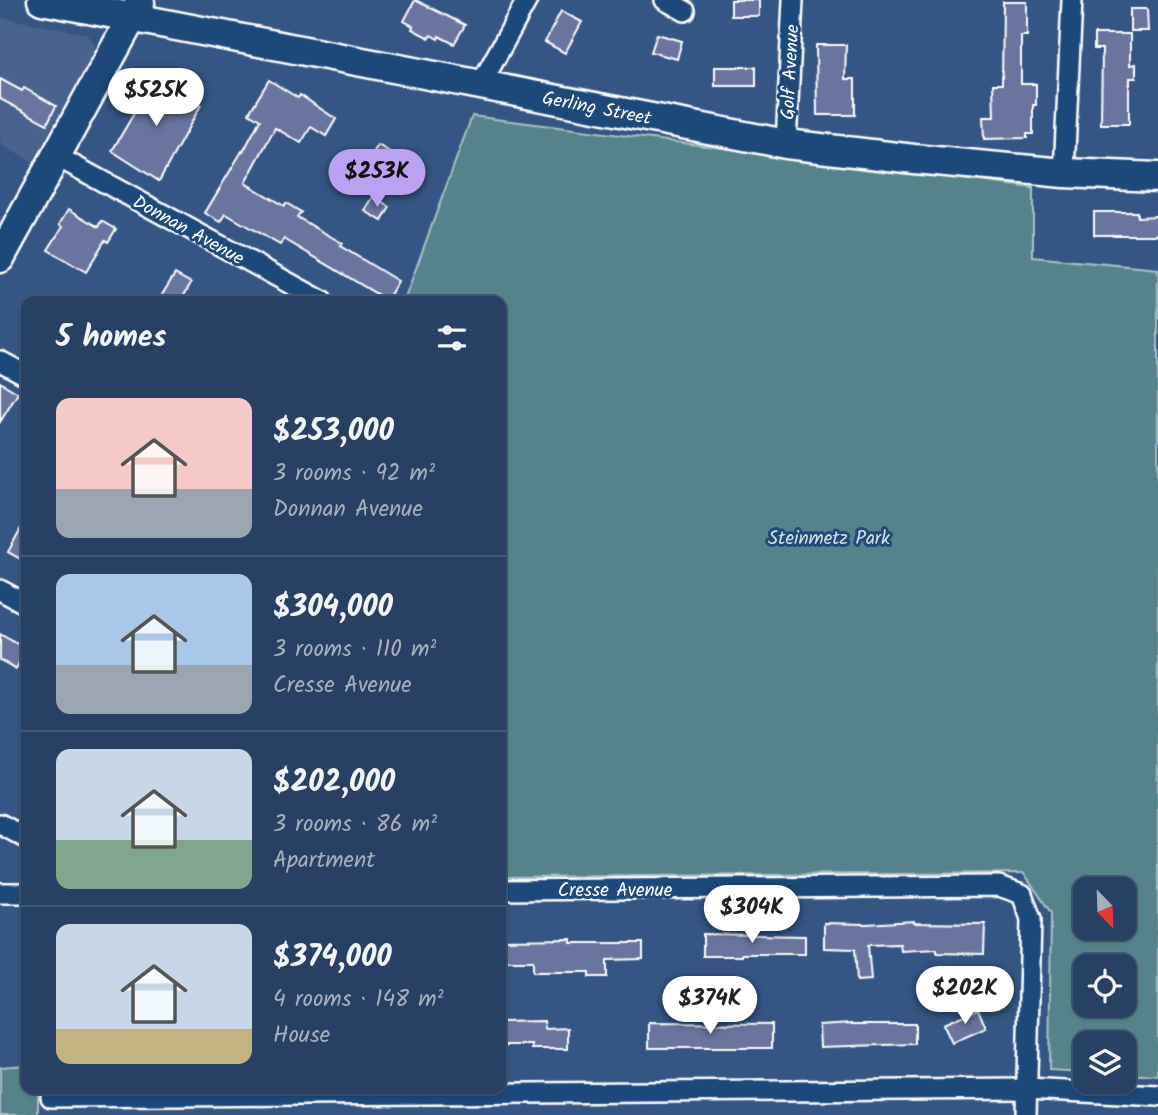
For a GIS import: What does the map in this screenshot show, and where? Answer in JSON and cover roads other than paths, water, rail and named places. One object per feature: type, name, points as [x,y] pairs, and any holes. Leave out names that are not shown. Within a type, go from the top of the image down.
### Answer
[{"type":"street","name":"Gerling Street","points":[[42,0],[137,8],[481,84],[786,144],[1064,173],[1158,177]]},
{"type":"street","points":[[481,84],[527,0]]},
{"type":"street","points":[[665,0],[685,11]]},
{"type":"street","name":"Golf Avenue","points":[[786,144],[793,0]]},
{"type":"street","points":[[1064,173],[1072,0]]},
{"type":"street","points":[[0,258],[137,8]]},
{"type":"street","name":"Donnan Avenue","points":[[56,156],[313,296]]},
{"type":"street","points":[[0,361],[21,372]]},
{"type":"street","points":[[0,590],[21,601]]},
{"type":"street","points":[[0,824],[21,835]]},
{"type":"street","name":"Cresse Avenue","points":[[506,890],[999,886],[1022,894],[1031,919],[1027,1089]]},
{"type":"street","points":[[0,893],[21,893]]},
{"type":"street","points":[[51,1100],[1027,1089],[1158,1096]]},
{"type":"street","points":[[1026,1115],[1027,1089]]},
{"type":"park label","name":"Steinmetz Park","points":[[829,537]]}]
